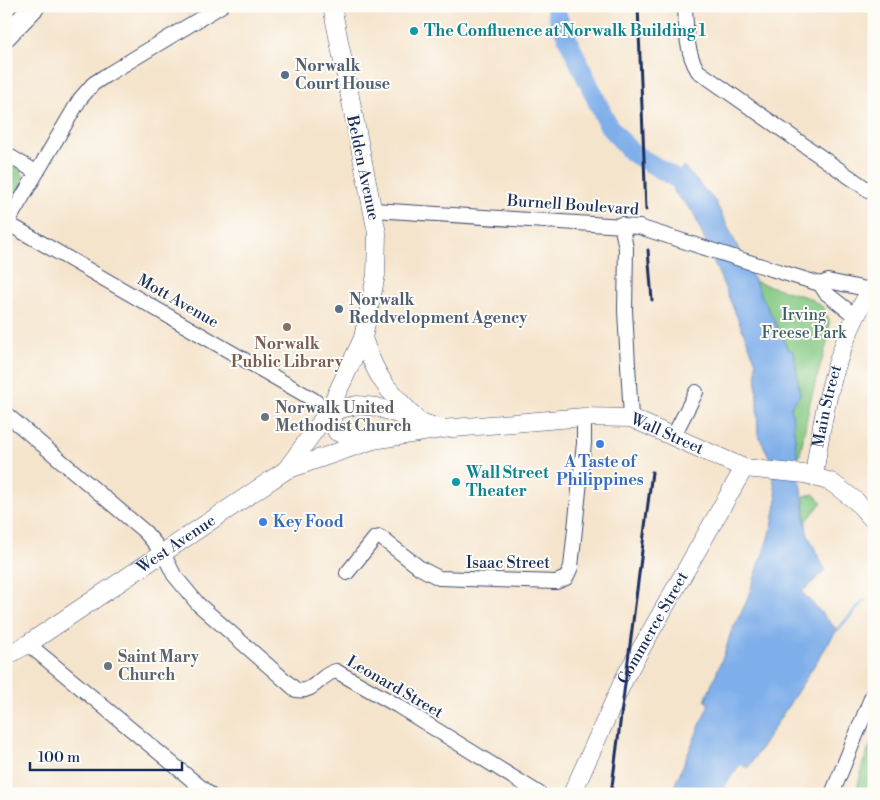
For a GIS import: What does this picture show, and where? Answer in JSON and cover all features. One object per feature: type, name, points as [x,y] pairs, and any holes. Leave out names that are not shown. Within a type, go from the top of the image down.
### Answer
[{"type":"highway","points":[[6,36],[35,6]]},
{"type":"main road","name":"Belden Avenue","points":[[328,412],[363,338],[376,275],[377,233],[374,210],[363,166],[332,6]]},
{"type":"main road","name":"Main Street","points":[[809,475],[840,353],[855,316],[872,287]]},
{"type":"main road","name":"Wall Street","points":[[363,338],[373,368],[391,394],[418,420]]},
{"type":"main road","name":"Wall Street","points":[[373,440],[354,439],[337,432],[328,412],[357,405],[376,406],[442,429]]},
{"type":"main road","name":"West Avenue","points":[[6,656],[28,644],[286,470],[328,412]]},
{"type":"main road","name":"Wall Street","points":[[286,470],[373,440],[442,429],[584,417],[631,418],[674,435],[744,468],[809,475],[831,482],[856,501],[874,521]]},
{"type":"main road","name":"Commerce Street","points":[[572,794],[626,675],[744,468]]},
{"type":"street","points":[[7,224],[80,99],[93,84],[222,6]]},
{"type":"street","points":[[685,6],[687,36],[693,61],[698,71],[874,194]]},
{"type":"street","points":[[6,154],[36,172]]},
{"type":"street","name":"Burnell Boulevard","points":[[374,210],[621,224],[640,227],[820,284],[828,281],[872,287]]},
{"type":"street","name":"Mott Avenue","points":[[7,224],[306,395],[328,412]]},
{"type":"street","points":[[621,224],[626,248],[625,311],[631,418]]},
{"type":"street","name":"Burnell Boulevard","points":[[820,284],[826,293],[855,316]]},
{"type":"street","points":[[674,435],[696,392]]},
{"type":"street","points":[[6,414],[145,532],[163,553]]},
{"type":"street","name":"Isaac Street","points":[[347,573],[375,538],[380,537],[420,568],[439,578],[556,582],[566,578],[571,567],[584,443],[584,417]]},
{"type":"street","name":"Leonard Street","points":[[163,553],[174,575],[198,604],[296,690],[304,692],[327,673],[336,671],[396,705],[540,794]]},
{"type":"street","points":[[28,644],[209,794]]},
{"type":"street","points":[[832,794],[874,691]]},
{"type":"green space","points":[[6,160],[21,169],[24,180],[6,211]]},
{"type":"green space","name":"Irving Freese Park","points":[[753,281],[810,298],[824,308],[829,320],[829,336],[810,402],[800,455],[796,459],[791,406],[800,395],[794,352],[788,349]]},
{"type":"green space","points":[[814,494],[822,502],[806,522],[804,496]]},
{"type":"green space","points":[[874,737],[874,794],[856,794],[863,763]]},
{"type":"water","points":[[683,166],[715,201],[788,349],[794,352],[800,395],[791,406],[807,533],[825,570],[802,592],[837,630],[748,768],[740,764],[726,784],[723,794],[671,794],[709,704],[705,701],[731,632],[746,603],[772,527],[777,499],[769,456],[758,435],[756,362],[693,212],[673,191]]},
{"type":"waterway","points":[[555,6],[559,20],[608,125],[631,152],[677,179],[695,196]]},
{"type":"waterway","points":[[837,630],[864,601]]},
{"type":"railway","points":[[638,6],[646,210]]},
{"type":"railway","points":[[648,250],[652,300]]},
{"type":"railway","points":[[611,794],[652,472]]},
{"type":"place","name":"The Confluence at Norwalk Building 1","points":[[414,31]]},
{"type":"place","name":"Norwalk Court House","points":[[285,75]]},
{"type":"place","name":"Norwalk Reddvelopment Agency","points":[[339,309]]},
{"type":"place","name":"Norwalk Public Library","points":[[287,327]]},
{"type":"place","name":"Norwalk United Methodist Church","points":[[265,417]]},
{"type":"place","name":"A Taste of Philippines","points":[[600,444]]},
{"type":"place","name":"Wall Street Theater","points":[[456,482]]},
{"type":"place","name":"Key Food","points":[[263,522]]},
{"type":"place","name":"Saint Mary Church","points":[[108,666]]}]
